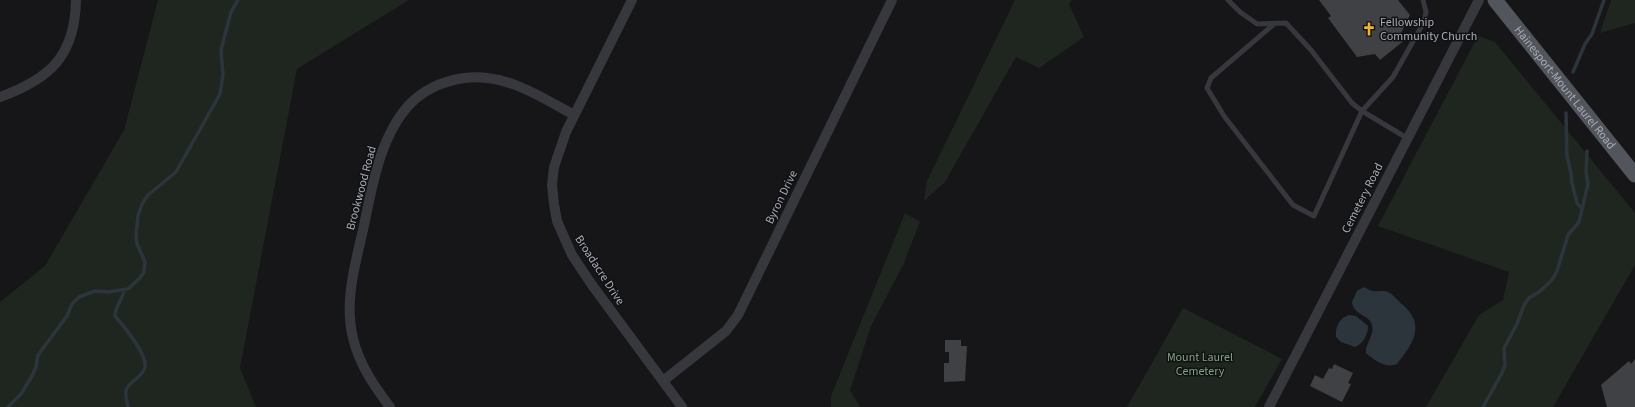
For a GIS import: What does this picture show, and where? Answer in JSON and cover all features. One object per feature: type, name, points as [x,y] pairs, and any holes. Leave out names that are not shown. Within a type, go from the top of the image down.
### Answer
[{"type":"main road","name":"Hainesport-Mount Laurel Road","points":[[1495,0],[1635,175]]},
{"type":"street","points":[[0,97],[22,89],[35,82],[56,64],[70,39],[74,26],[76,0]]},
{"type":"street","name":"Broadacre Drive","points":[[632,0],[566,132],[554,167],[552,185],[557,221],[564,239],[582,270],[682,407]]},
{"type":"street","name":"Byron Drive","points":[[663,381],[717,340],[738,315],[892,0]]},
{"type":"street","name":"Cemetery Road","points":[[1268,407],[1478,0]]},
{"type":"street","name":"Brookwood Road","points":[[390,407],[365,370],[358,355],[353,338],[350,304],[355,269],[375,178],[384,148],[398,119],[408,106],[420,95],[434,87],[464,78],[480,77],[495,78],[521,86],[574,115]]},
{"type":"lane","points":[[1228,0],[1240,12],[1257,24],[1286,23],[1311,50],[1352,102],[1362,111],[1407,138]]},
{"type":"lane","points":[[1274,24],[1211,78],[1207,88],[1224,116],[1293,205],[1314,216],[1362,111],[1393,77],[1424,22],[1426,12],[1423,0]]},
{"type":"green space","points":[[158,0],[409,0],[297,69],[240,368],[256,407],[0,407],[0,302],[45,266],[124,130]]},
{"type":"green space","points":[[1015,0],[1072,0],[1069,4],[1084,37],[1039,68],[1016,57],[945,182],[924,201],[927,181]]},
{"type":"green space","points":[[1611,0],[1635,0],[1635,23],[1600,33]]},
{"type":"green space","points":[[1478,36],[1495,42],[1635,213],[1635,265],[1553,407],[1426,407],[1479,315],[1503,300],[1509,272],[1378,226]]},
{"type":"green space","points":[[905,213],[920,222],[903,265],[871,326],[850,390],[860,407],[831,407],[831,396]]},
{"type":"green space","name":"Mount Laurel Cemetery","points":[[1183,308],[1282,359],[1255,407],[1127,407]]},
{"type":"shaded area","points":[[1364,287],[1373,291],[1385,291],[1390,293],[1410,312],[1414,320],[1415,334],[1412,342],[1397,364],[1384,365],[1366,353],[1373,329],[1372,325],[1368,319],[1355,310],[1352,302],[1357,291]]},
{"type":"shaded area","points":[[1349,315],[1356,316],[1368,326],[1364,339],[1355,347],[1341,342],[1336,337],[1338,323]]},
{"type":"building","name":"Fellowship Community Church","points":[[1319,0],[1398,0],[1410,15],[1401,33],[1406,39],[1380,60],[1375,54],[1357,57],[1328,18],[1331,16]]},
{"type":"building","points":[[945,340],[961,340],[961,346],[967,346],[965,381],[944,382],[944,363],[949,363],[949,352],[945,352]]},
{"type":"building","points":[[1635,359],[1635,407],[1607,407],[1601,385],[1629,361],[1631,364]]},
{"type":"building","points":[[1334,364],[1353,373],[1348,383],[1351,384],[1342,402],[1310,386],[1315,375],[1323,379],[1329,368],[1332,369]]},
{"type":"waterway","points":[[8,407],[21,394],[36,367],[38,355],[67,316],[72,304],[79,297],[95,291],[108,292],[128,289],[144,272],[145,262],[137,244],[136,236],[138,216],[142,204],[148,195],[176,172],[220,94],[223,75],[221,50],[231,12],[238,0]]},
{"type":"waterway","points":[[1573,72],[1585,44],[1592,34],[1604,0]]},
{"type":"waterway","points":[[1566,113],[1567,156],[1577,203],[1582,209]]},
{"type":"waterway","points":[[1483,407],[1502,373],[1505,365],[1504,348],[1517,324],[1524,305],[1529,298],[1539,292],[1552,280],[1557,271],[1568,235],[1579,222],[1588,184],[1586,172],[1587,151]]},
{"type":"waterway","points":[[125,290],[117,307],[115,316],[129,333],[145,361],[144,371],[127,388],[126,395],[128,407]]},
{"type":"place","name":"Fellowship Community Church","points":[[1369,29]]}]
